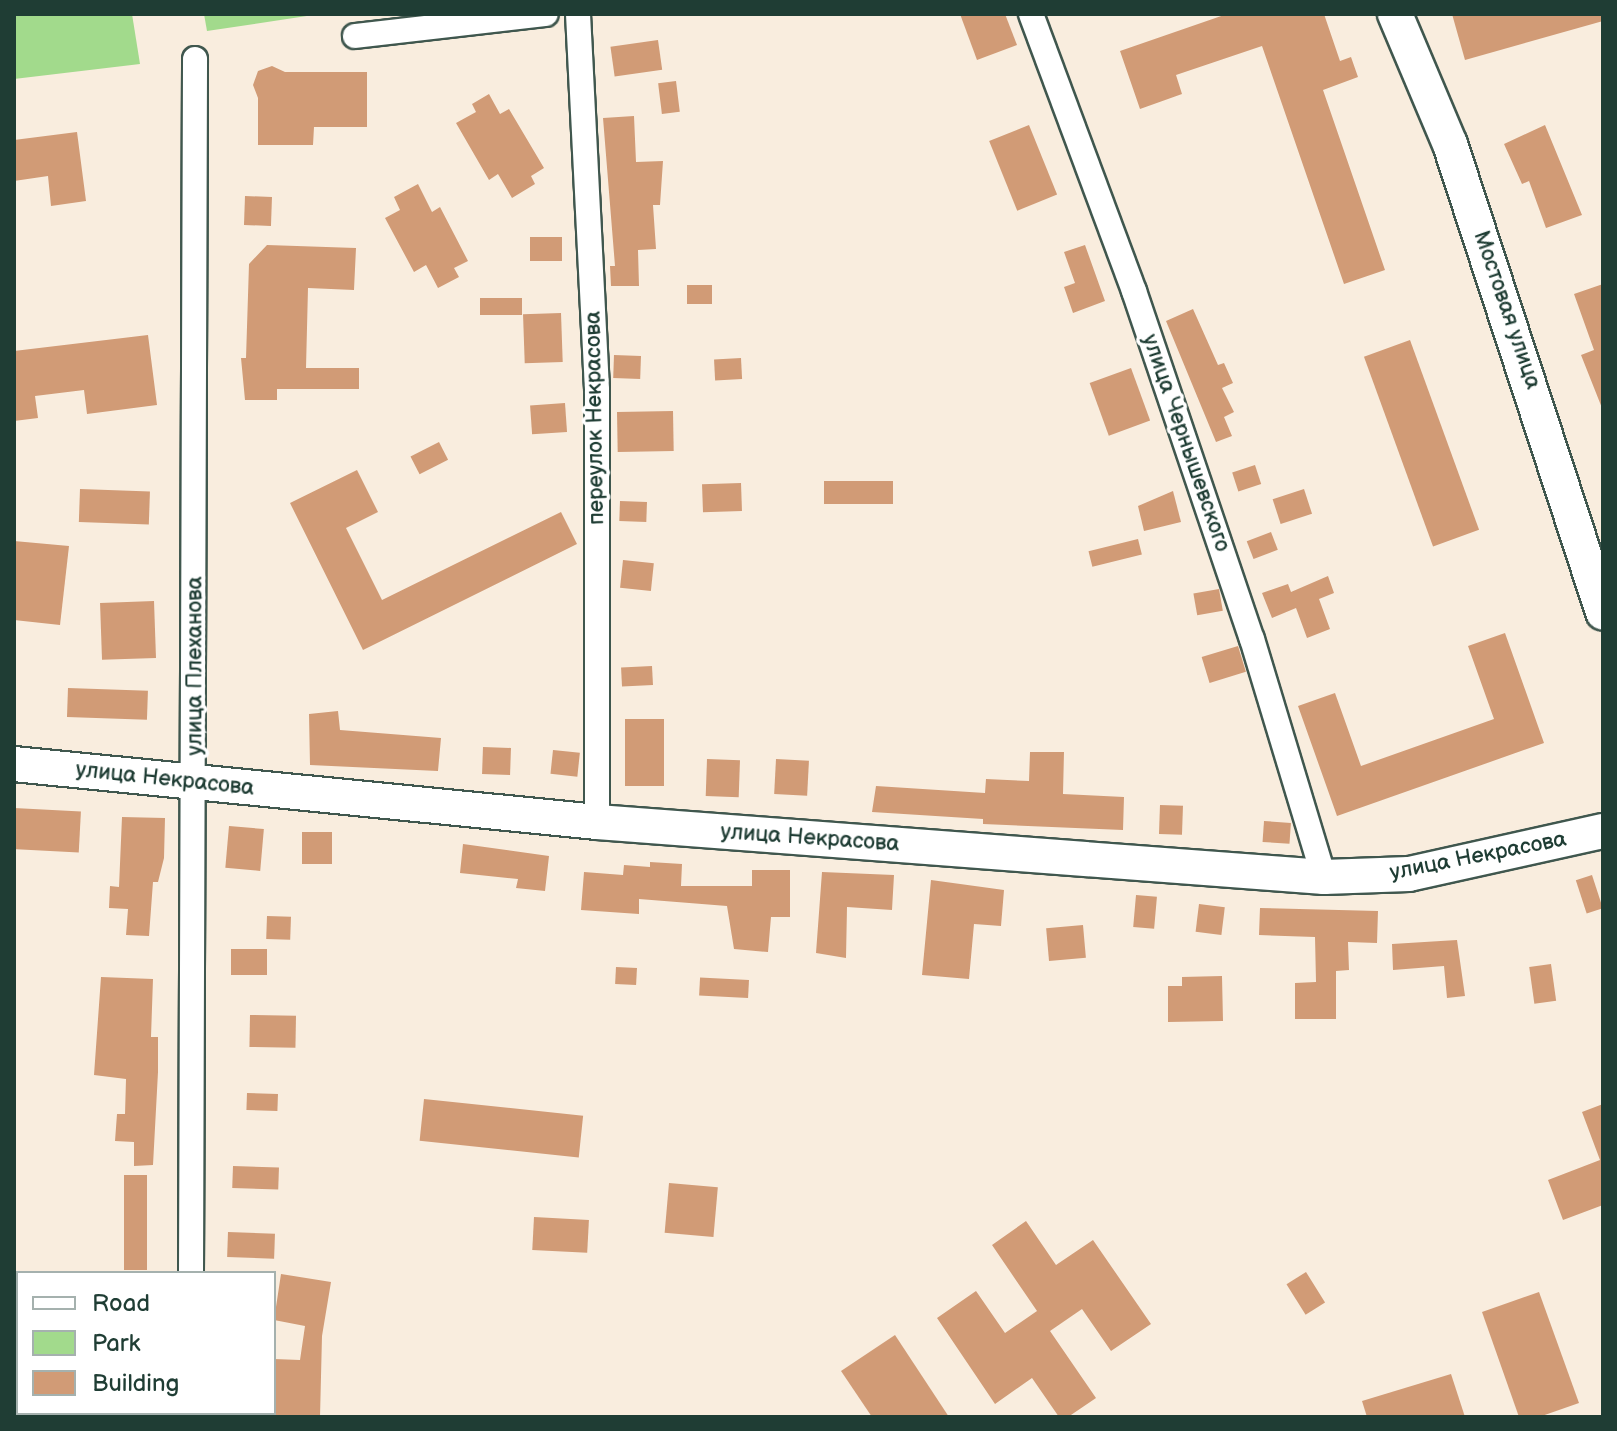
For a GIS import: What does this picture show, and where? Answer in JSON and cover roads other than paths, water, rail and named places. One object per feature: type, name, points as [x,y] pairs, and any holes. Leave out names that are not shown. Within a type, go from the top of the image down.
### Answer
[{"type":"street","points":[[355,36],[546,14]]},
{"type":"street","name":"переулок Некрасова","points":[[578,14],[597,390],[597,822]]},
{"type":"street","name":"улица Чернышевского","points":[[1031,14],[1140,306],[1252,639],[1324,877]]},
{"type":"street","name":"Мостовая улица","points":[[1395,14],[1450,144],[1603,613]]},
{"type":"street","name":"улица Плеханова","points":[[191,1271],[195,59]]},
{"type":"street","name":"улица Некрасова","points":[[14,764],[597,822],[1324,877],[1409,874],[1603,831]]}]
